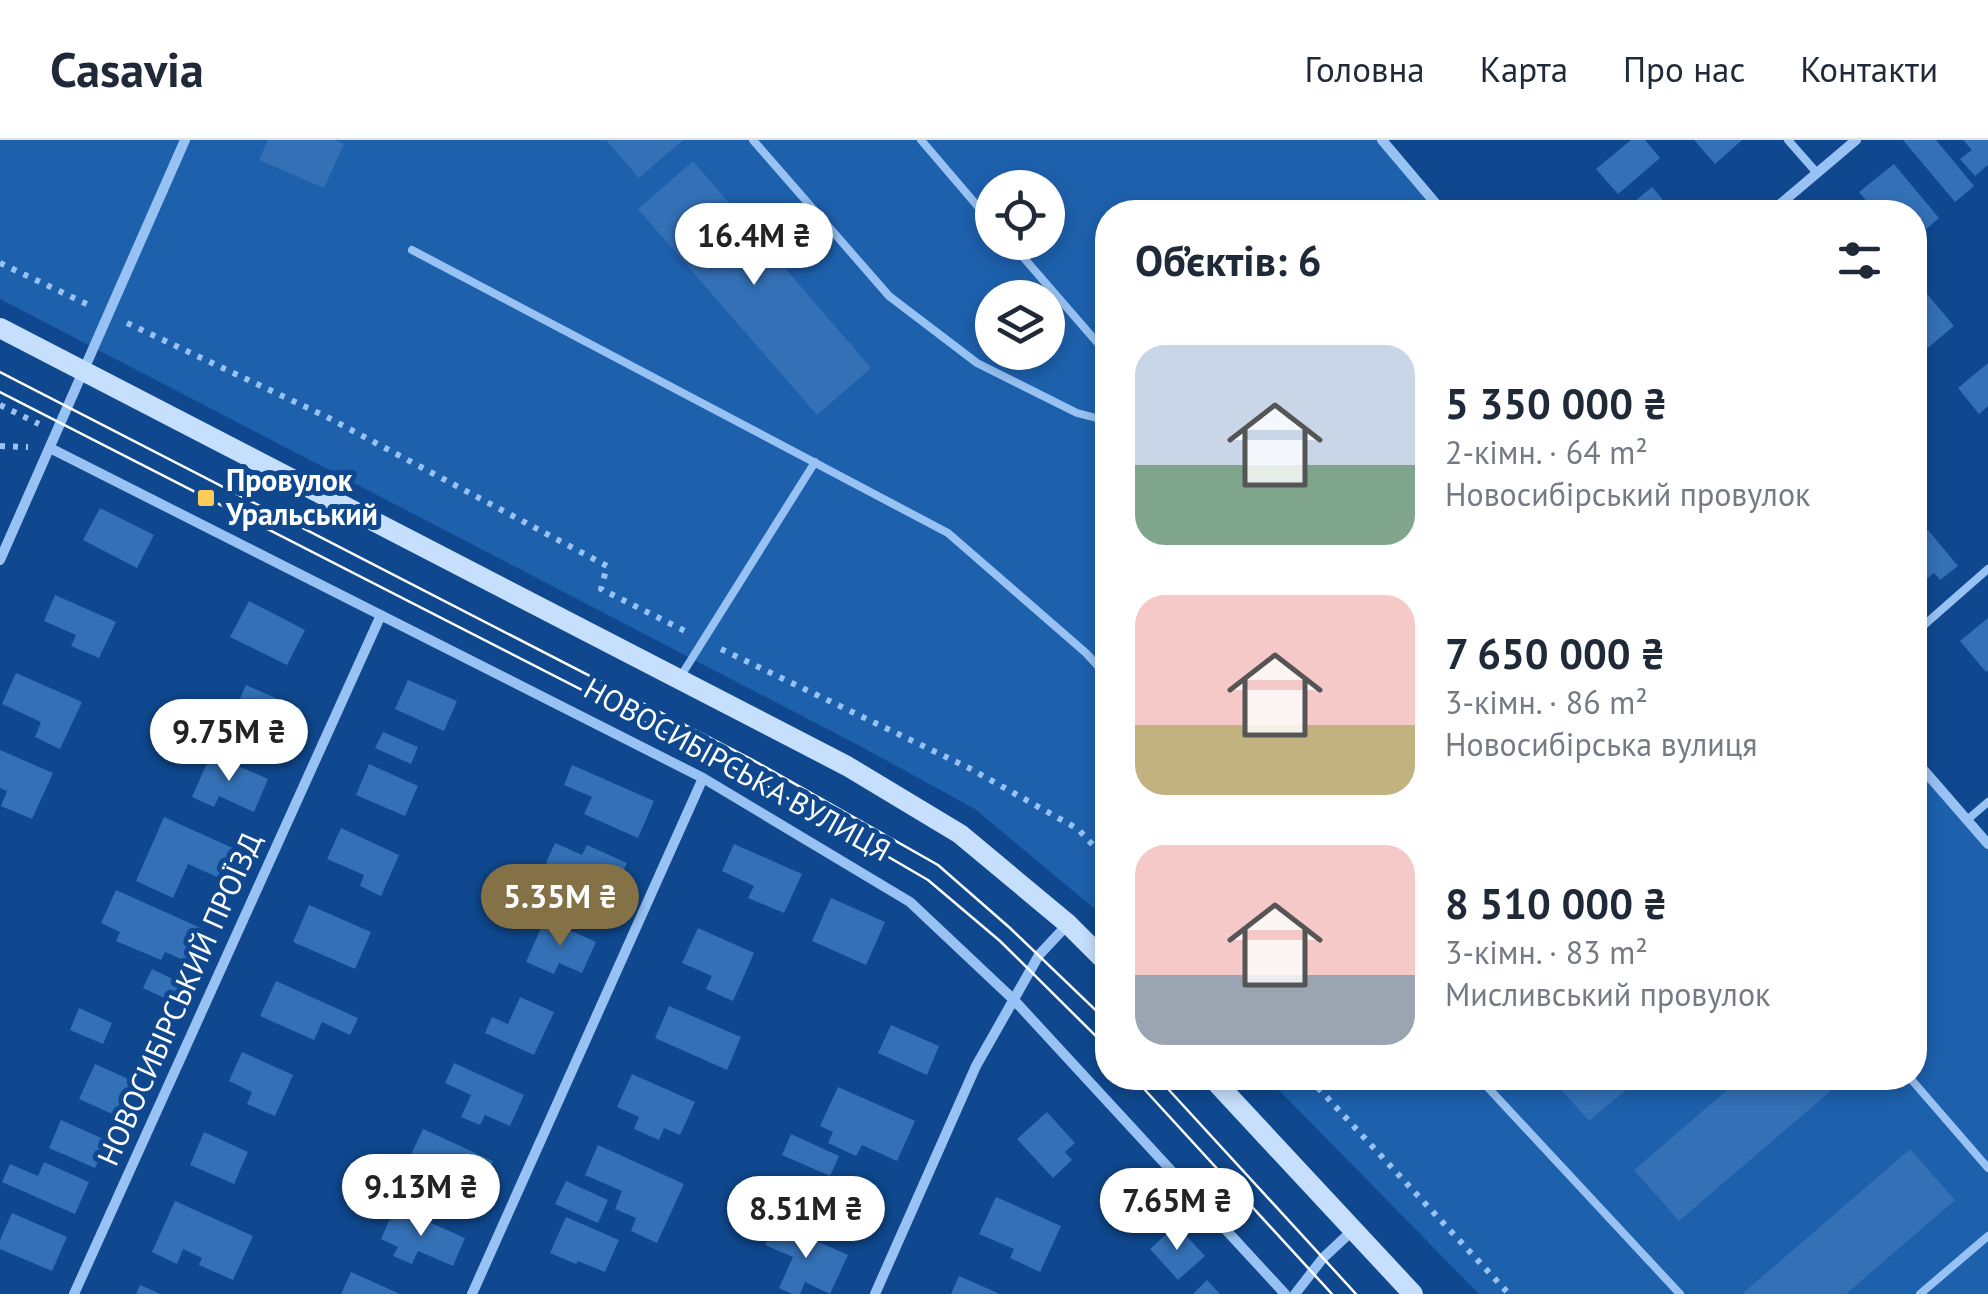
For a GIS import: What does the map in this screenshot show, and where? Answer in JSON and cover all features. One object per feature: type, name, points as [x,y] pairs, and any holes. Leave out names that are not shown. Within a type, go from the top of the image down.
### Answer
[{"type":"main road","name":"НОВОСИБІРСЬКА ВУЛИЦЯ","points":[[0,328],[848,766],[960,834],[1095,951]]},
{"type":"main road","points":[[1223,1090],[1413,1294]]},
{"type":"street","points":[[0,560],[185,140]]},
{"type":"street","points":[[1382,140],[1433,200]]},
{"type":"street","points":[[1785,200],[1856,140]]},
{"type":"street","name":"НОВОСИБІРСЬКА ВУЛИЦЯ","points":[[50,448],[703,778],[910,902],[1014,1000],[1095,1088]]},
{"type":"street","name":"НОВОСИБІРСЬКИЙ ПРОЇЗД","points":[[74,1294],[380,616]]},
{"type":"street","points":[[1927,774],[1988,844]]},
{"type":"street","points":[[472,1294],[703,778]]},
{"type":"street","points":[[875,1294],[976,1066],[1039,956],[1068,924]]},
{"type":"street","name":"НОВОСИБІРСЬКА ВУЛИЦЯ","points":[[1097,1090],[1285,1294]]},
{"type":"street","points":[[1295,1294],[1323,1258],[1353,1230]]},
{"type":"lane","points":[[754,140],[889,296],[977,363],[1095,417]]},
{"type":"lane","points":[[921,140],[975,202]]},
{"type":"lane","points":[[1788,140],[1817,173]]},
{"type":"lane","points":[[412,250],[948,533],[1095,663]]},
{"type":"lane","points":[[1026,260],[1095,340]]},
{"type":"lane","points":[[678,680],[815,462]]},
{"type":"lane","points":[[1927,622],[1988,569]]},
{"type":"lane","points":[[1967,820],[1988,802]]},
{"type":"lane","points":[[1490,1090],[1680,1294]]},
{"type":"lane","points":[[1920,1090],[1988,1168]]},
{"type":"lane","points":[[1920,1294],[1988,1236]]},
{"type":"path","points":[[0,263],[325,416],[606,566],[601,589],[970,768],[1078,829],[1095,847]]},
{"type":"path","points":[[0,405],[56,433]]},
{"type":"path","points":[[1321,1090],[1510,1294]]},
{"type":"shaded area","points":[[0,140],[1382,140],[1433,200],[1095,200],[1095,909],[975,809],[0,299]]},
{"type":"shaded area","points":[[1927,774],[1988,844],[1988,1294],[1479,1294],[1279,1090],[1927,1090]]},
{"type":"building","points":[[268,140],[335,140],[344,144],[324,188],[259,160]]},
{"type":"building","points":[[606,140],[683,140],[639,178]]},
{"type":"building","points":[[1631,140],[1645,140],[1660,158],[1618,194],[1596,169]]},
{"type":"building","points":[[1694,140],[1742,140],[1715,164]]},
{"type":"building","points":[[1903,140],[1936,140],[1974,186],[1955,202]]},
{"type":"building","points":[[1963,140],[1988,140],[1988,165],[1975,176],[1960,159],[1972,150]]},
{"type":"building","points":[[693,161],[871,368],[817,415],[638,209]]},
{"type":"building","points":[[1894,164],[1924,200],[1866,200],[1859,192]]},
{"type":"building","points":[[1652,187],[1663,200],[1636,200]]},
{"type":"building","points":[[1927,204],[1939,218],[1927,228]]},
{"type":"building","points":[[1927,294],[1954,326],[1927,349]]},
{"type":"building","points":[[1988,363],[1988,406],[1979,414],[1958,388]]},
{"type":"building","points":[[100,508],[154,535],[137,568],[83,540]]},
{"type":"building","points":[[1927,531],[1958,566],[1940,580],[1934,573],[1927,579]]},
{"type":"building","points":[[55,595],[116,622],[99,658],[71,646],[76,635],[44,621]]},
{"type":"building","points":[[249,601],[305,630],[287,665],[230,637]]},
{"type":"building","points":[[1988,618],[1988,670],[1986,672],[1960,641]]},
{"type":"building","points":[[16,673],[82,702],[60,749],[35,737],[41,722],[2,704]]},
{"type":"building","points":[[408,680],[457,701],[444,731],[395,709]]},
{"type":"building","points":[[246,685],[302,710],[290,738],[249,720],[245,731],[229,724]]},
{"type":"building","points":[[383,732],[418,747],[411,764],[375,748]]},
{"type":"building","points":[[0,750],[53,773],[32,819],[1,806],[7,791],[0,788]]},
{"type":"building","points":[[211,754],[268,779],[254,812],[219,796],[214,807],[192,797]]},
{"type":"building","points":[[369,764],[418,786],[405,816],[356,795]]},
{"type":"building","points":[[572,765],[654,801],[638,838],[584,814],[592,797],[564,785]]},
{"type":"building","points":[[164,817],[237,850],[224,880],[188,864],[173,898],[136,881]]},
{"type":"building","points":[[341,828],[399,855],[381,896],[360,886],[364,875],[327,859]]},
{"type":"building","points":[[555,843],[582,855],[587,845],[627,863],[609,903],[569,885],[573,875],[546,863]]},
{"type":"building","points":[[734,844],[802,874],[784,913],[748,898],[754,886],[722,871]]},
{"type":"building","points":[[116,890],[203,929],[188,962],[165,952],[161,960],[116,941],[120,932],[101,923]]},
{"type":"building","points":[[831,898],[885,922],[866,965],[812,941]]},
{"type":"building","points":[[309,905],[371,932],[355,969],[293,942]]},
{"type":"building","points":[[545,919],[596,942],[582,973],[559,963],[554,974],[526,962]]},
{"type":"building","points":[[698,928],[754,953],[733,1001],[706,989],[712,976],[682,963]]},
{"type":"building","points":[[152,969],[181,983],[173,1002],[143,988]]},
{"type":"building","points":[[276,981],[358,1018],[350,1035],[322,1022],[314,1040],[260,1016]]},
{"type":"building","points":[[520,997],[554,1012],[534,1055],[485,1033],[492,1017],[508,1024]]},
{"type":"building","points":[[669,1006],[741,1037],[727,1070],[655,1038]]},
{"type":"building","points":[[79,1008],[112,1023],[103,1044],[70,1030]]},
{"type":"building","points":[[891,1025],[939,1046],[927,1075],[878,1053]]},
{"type":"building","points":[[242,1052],[293,1075],[275,1116],[247,1104],[252,1092],[229,1081]]},
{"type":"building","points":[[454,1063],[524,1095],[510,1126],[485,1115],[480,1125],[461,1117],[471,1095],[445,1083]]},
{"type":"building","points":[[95,1064],[135,1082],[119,1117],[79,1099]]},
{"type":"building","points":[[632,1074],[695,1102],[680,1135],[664,1128],[659,1140],[634,1129],[639,1117],[617,1107]]},
{"type":"building","points":[[838,1087],[915,1121],[897,1161],[862,1145],[856,1156],[828,1143],[833,1132],[820,1126]]},
{"type":"building","points":[[1562,1090],[1626,1090],[1589,1121]]},
{"type":"building","points":[[1727,1090],[1832,1090],[1679,1221],[1634,1170]]},
{"type":"building","points":[[1047,1112],[1075,1143],[1065,1152],[1072,1160],[1053,1178],[1017,1139]]},
{"type":"building","points":[[61,1120],[108,1141],[95,1168],[49,1148]]},
{"type":"building","points":[[423,1129],[493,1161],[479,1193],[448,1179],[440,1195],[418,1185],[425,1169],[408,1161]]},
{"type":"building","points":[[204,1132],[248,1152],[234,1184],[190,1165]]},
{"type":"building","points":[[791,1134],[839,1156],[830,1176],[782,1155]]},
{"type":"building","points":[[598,1145],[684,1184],[657,1243],[631,1231],[636,1218],[615,1209],[622,1191],[585,1175]]},
{"type":"building","points":[[1910,1149],[1955,1200],[1846,1294],[1742,1294]]},
{"type":"building","points":[[44,1162],[89,1182],[75,1214],[2,1182],[10,1164],[38,1176]]},
{"type":"building","points":[[566,1181],[608,1200],[598,1223],[555,1204]]},
{"type":"building","points":[[823,1183],[872,1205],[855,1242],[831,1231],[829,1237],[804,1226]]},
{"type":"building","points":[[996,1197],[1061,1226],[1040,1272],[1010,1258],[1014,1249],[979,1234]]},
{"type":"building","points":[[175,1201],[253,1236],[233,1280],[199,1265],[202,1258],[183,1249],[177,1264],[152,1252]]},
{"type":"building","points":[[395,1207],[465,1238],[453,1266],[418,1251],[412,1264],[393,1256],[398,1247],[381,1239]]},
{"type":"building","points":[[12,1213],[67,1237],[52,1271],[0,1249]]},
{"type":"building","points":[[566,1217],[619,1240],[605,1272],[550,1253]]},
{"type":"building","points":[[775,1222],[848,1255],[830,1294],[805,1282],[800,1294],[779,1288],[793,1257],[765,1245]]},
{"type":"building","points":[[1176,1225],[1205,1256],[1178,1280],[1150,1249]]},
{"type":"building","points":[[351,1272],[400,1294],[341,1294]]},
{"type":"building","points":[[959,1276],[1000,1294],[951,1294]]},
{"type":"building","points":[[1207,1280],[1220,1294],[1193,1294]]},
{"type":"building","points":[[140,1285],[161,1294],[136,1294]]},
{"type":"tram line","points":[[0,372],[751,759],[938,865],[1095,1010]]},
{"type":"tram line","points":[[0,392],[746,774],[928,880],[1000,941],[1095,1035]]},
{"type":"tram line","points":[[1145,1090],[1332,1294]]},
{"type":"tram line","points":[[1169,1090],[1356,1294]]},
{"type":"place","name":"Провулок Уральський","points":[[206,498]]}]
